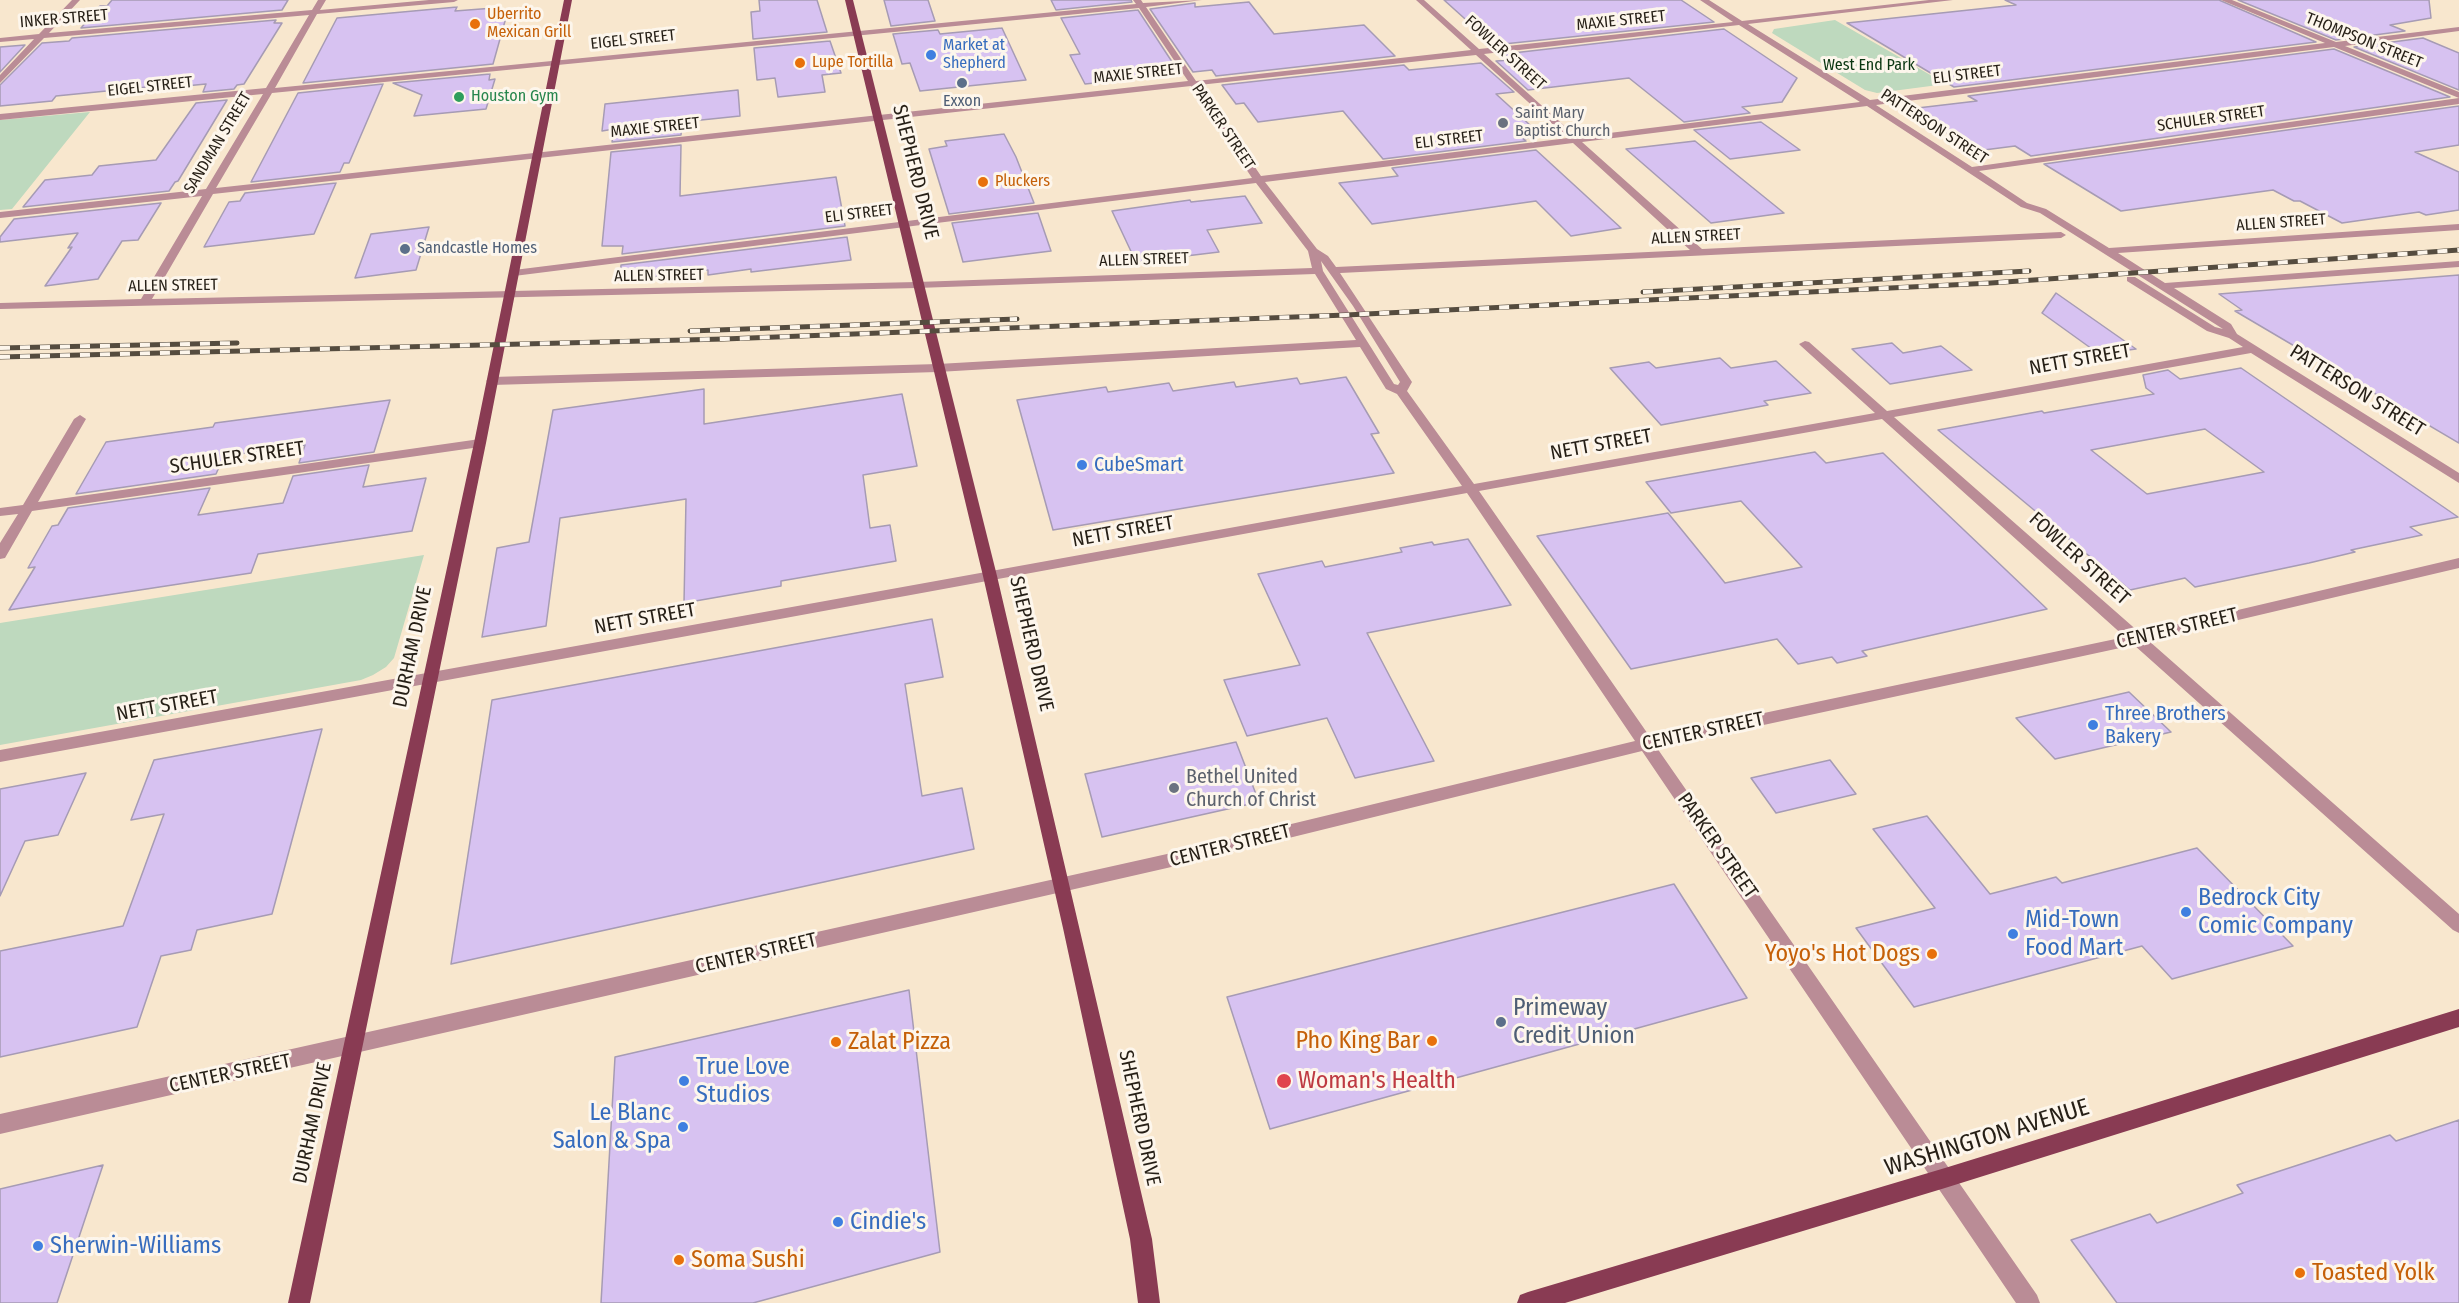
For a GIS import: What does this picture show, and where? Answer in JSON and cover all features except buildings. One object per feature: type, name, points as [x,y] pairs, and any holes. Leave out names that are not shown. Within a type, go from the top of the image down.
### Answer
[{"type":"main road","name":"DURHAM DRIVE","points":[[299,1303],[480,443],[568,0]]},
{"type":"main road","name":"SHEPHERD DRIVE","points":[[849,0],[990,576],[1141,1239],[1149,1303]]},
{"type":"main road","name":"WASHINGTON AVENUE","points":[[1528,1303],[1945,1178],[2459,1018]]},
{"type":"street","points":[[0,80],[76,0]]},
{"type":"street","name":"SANDMAN STREET","points":[[144,303],[322,0]]},
{"type":"street","name":"INKER STREET","points":[[0,39],[454,0]]},
{"type":"street","name":"EIGEL STREET","points":[[0,117],[1139,3],[1198,0]]},
{"type":"street","name":"FOWLER STREET","points":[[1420,0],[1700,253]]},
{"type":"street","name":"PATTERSON STREET","points":[[1704,0],[2024,205],[2043,211],[2227,326],[2233,336]]},
{"type":"street","name":"MAXIE STREET","points":[[0,215],[1949,0]]},
{"type":"street","name":"THOMPSON STREET","points":[[2225,0],[2459,94]]},
{"type":"street","name":"PARKER STREET","points":[[1139,3],[1258,179],[1313,251],[1324,258],[1334,270],[1406,382],[1401,391]]},
{"type":"street","name":"ELI STREET","points":[[514,273],[2459,29]]},
{"type":"street","name":"SCHULER STREET","points":[[1968,170],[2459,101]]},
{"type":"street","name":"PATTERSON STREET","points":[[2024,205],[2027,213],[2061,235],[2211,329],[2233,336],[2459,479]]},
{"type":"street","name":"ALLEN STREET","points":[[2105,251],[2459,227]]},
{"type":"street","name":"ALLEN STREET","points":[[1334,270],[2061,235]]},
{"type":"street","name":"PARKER STREET","points":[[1313,251],[1318,271],[1390,386],[1401,391],[1470,488],[2029,1303]]},
{"type":"street","points":[[2162,286],[2459,264]]},
{"type":"street","name":"ALLEN STREET","points":[[0,306],[509,296],[1318,271]]},
{"type":"street","points":[[492,381],[938,368],[1364,343]]},
{"type":"street","name":"FOWLER STREET","points":[[1805,344],[2459,925]]},
{"type":"street","name":"NETT STREET","points":[[0,756],[1470,488],[2253,349]]},
{"type":"street","points":[[0,555],[80,419]]},
{"type":"street","name":"SCHULER STREET","points":[[0,512],[480,443]]},
{"type":"street","name":"CENTER STREET","points":[[0,1124],[1061,885],[1647,744],[2137,639],[2459,563]]},
{"type":"green space","name":"West End Park","points":[[1835,20],[1946,84],[1877,93],[1865,90],[1772,33],[1774,29]]},
{"type":"green space","points":[[90,112],[12,209],[0,210],[0,120]]},
{"type":"green space","points":[[424,555],[394,658],[386,667],[373,675],[361,680],[0,745],[0,623]]},
{"type":"railway","points":[[0,357],[724,339],[1346,315],[1991,283],[2459,250]]},
{"type":"railway","points":[[1643,292],[2029,271]]},
{"type":"railway","points":[[690,331],[1017,319]]},
{"type":"railway","points":[[0,348],[237,343]]},
{"type":"place","name":"Uberrito Mexican Grill","points":[[475,24]]},
{"type":"place","name":"Market at Shepherd","points":[[931,55]]},
{"type":"place","name":"Lupe Tortilla","points":[[800,63]]},
{"type":"place","name":"Exxon","points":[[962,83]]},
{"type":"place","name":"Houston Gym","points":[[459,97]]},
{"type":"place","name":"Saint Mary Baptist Church","points":[[1503,123]]},
{"type":"place","name":"Pluckers","points":[[983,182]]},
{"type":"place","name":"Sandcastle Homes","points":[[405,249]]},
{"type":"place","name":"CubeSmart","points":[[1082,465]]},
{"type":"place","name":"Three Brothers Bakery","points":[[2093,725]]},
{"type":"place","name":"Bethel United Church of Christ","points":[[1174,788]]},
{"type":"place","name":"Bedrock City Comic Company","points":[[2186,912]]},
{"type":"place","name":"Mid-Town Food Mart","points":[[2013,934]]},
{"type":"place","name":"Yoyo's Hot Dogs","points":[[1932,954]]},
{"type":"place","name":"Primeway Credit Union","points":[[1501,1022]]},
{"type":"place","name":"Pho King Bar","points":[[1432,1041]]},
{"type":"place","name":"Zalat Pizza","points":[[836,1042]]},
{"type":"place","name":"True Love Studios","points":[[684,1081]]},
{"type":"place","name":"Woman's Health","points":[[1284,1081]]},
{"type":"place","name":"Le Blanc Salon & Spa","points":[[683,1127]]},
{"type":"place","name":"Cindie's","points":[[838,1222]]},
{"type":"place","name":"Sherwin-Williams","points":[[38,1246]]},
{"type":"place","name":"Soma Sushi","points":[[679,1260]]},
{"type":"place","name":"Toasted Yolk","points":[[2300,1273]]}]
